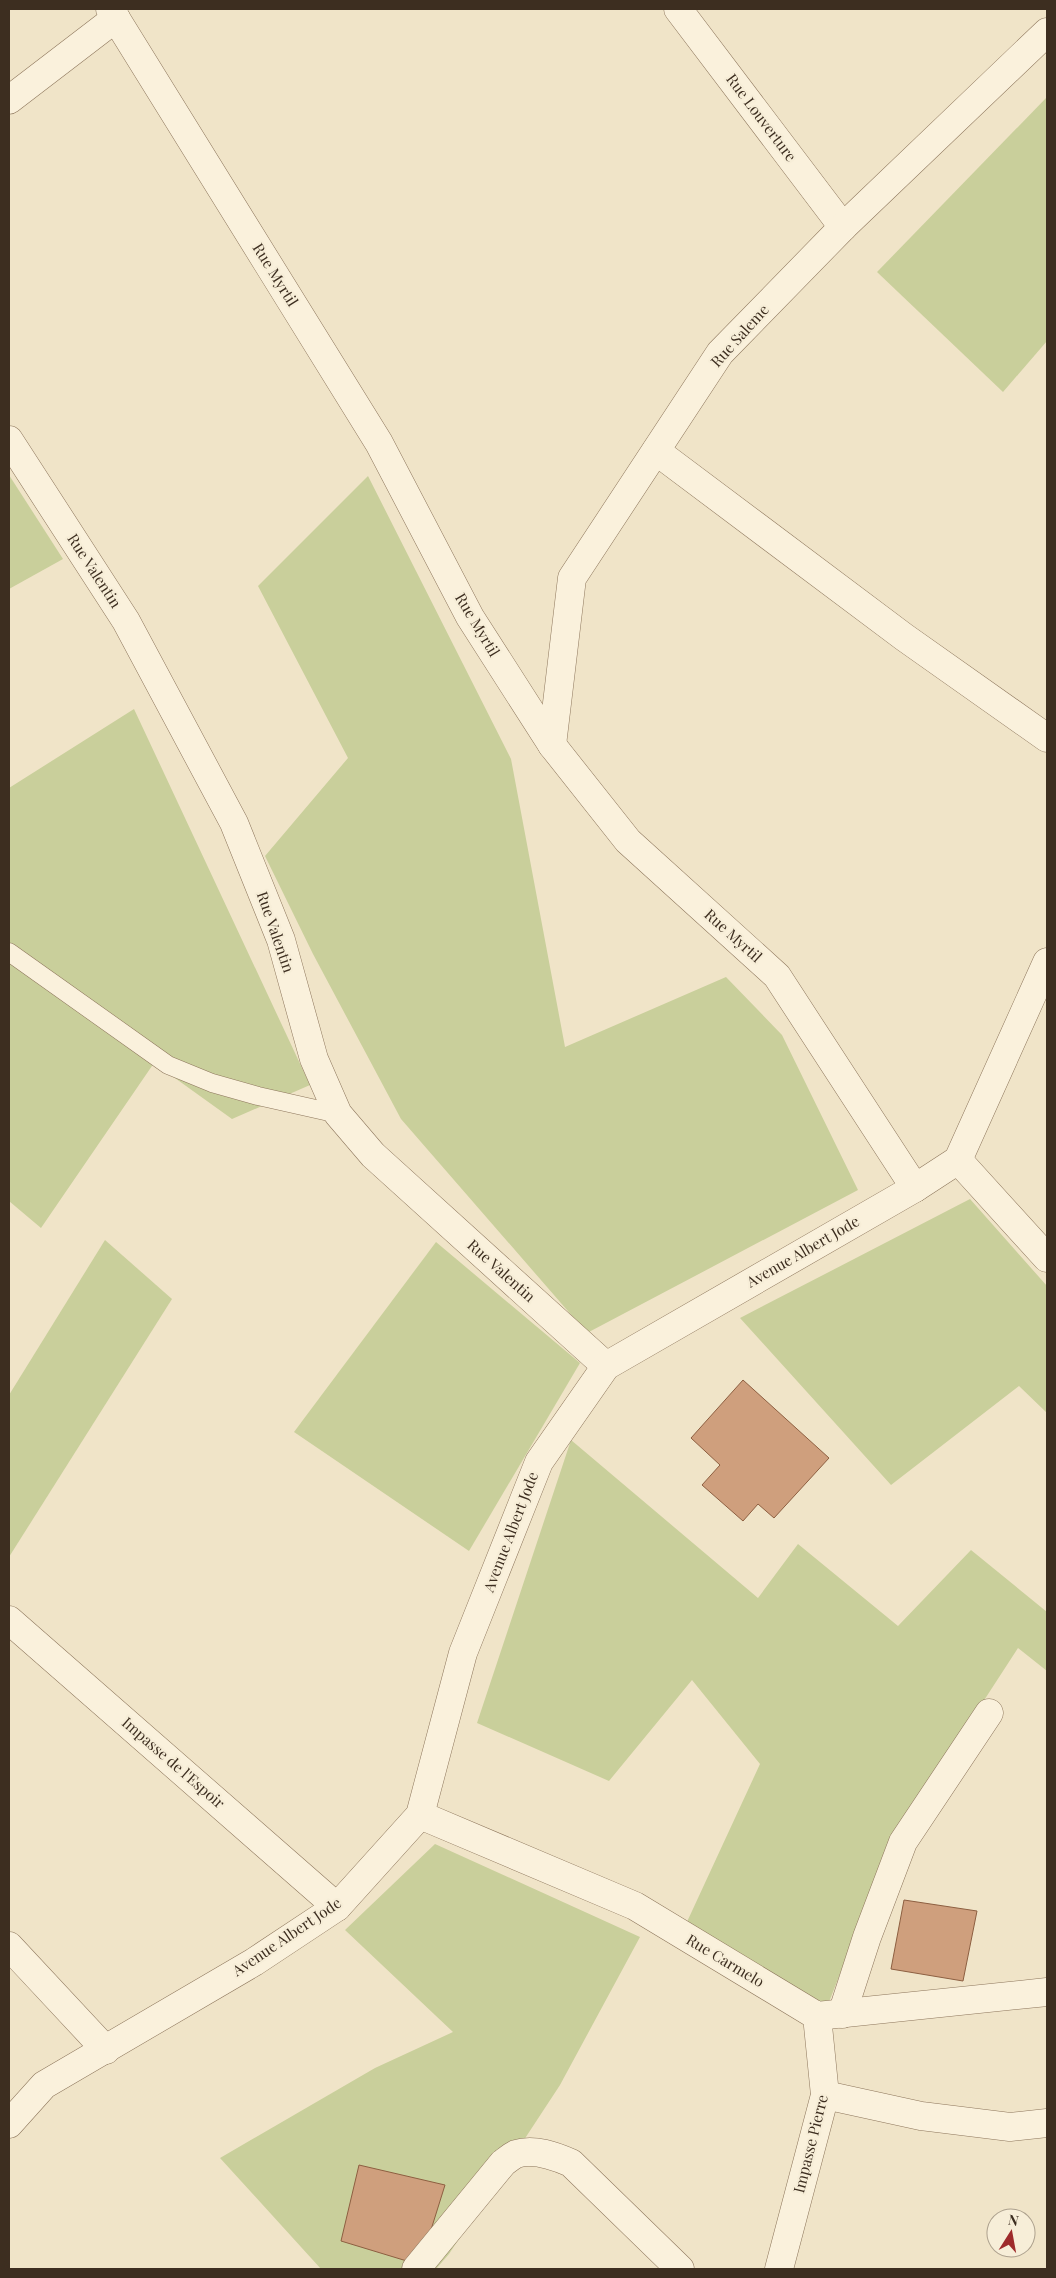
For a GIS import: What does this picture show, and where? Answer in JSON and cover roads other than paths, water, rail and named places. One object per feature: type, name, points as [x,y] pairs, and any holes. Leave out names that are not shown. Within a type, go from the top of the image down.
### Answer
[{"type":"street","name":"Rue Louverture","points":[[678,9],[844,227]]},
{"type":"street","points":[[9,100],[113,13]]},
{"type":"street","name":"Rue Myrtil","points":[[113,13],[379,443],[470,617],[552,745],[628,841],[777,976],[914,1188]]},
{"type":"street","name":"Rue Saleme","points":[[552,745],[572,578],[720,353],[844,227],[1047,32]]},
{"type":"street","name":"Rue Valentin","points":[[9,440],[126,620],[234,823],[281,940],[314,1059],[338,1114],[373,1155],[606,1366]]},
{"type":"street","points":[[656,451],[904,637],[1047,738]]},
{"type":"street","points":[[1047,962],[958,1160],[1047,1258]]},
{"type":"street","name":"Avenue Albert Jode","points":[[9,2124],[44,2085],[254,1962],[337,1907],[420,1815],[463,1653],[539,1462],[606,1366],[914,1188],[958,1160]]},
{"type":"street","name":"Impasse de l'Espoir","points":[[9,1620],[337,1907]]},
{"type":"street","points":[[830,2015],[867,1937],[903,1842],[989,1713]]},
{"type":"street","name":"Rue Carmelo","points":[[420,1815],[635,1906],[830,2015]]},
{"type":"street","points":[[9,1946],[106,2050]]},
{"type":"street","points":[[830,2015],[1047,1992]]},
{"type":"street","name":"Impasse Pierre","points":[[778,2269],[826,2094],[830,2015]]},
{"type":"street","points":[[826,2094],[921,2116],[1010,2127],[1047,2123]]},
{"type":"street","points":[[416,2269],[503,2163],[517,2154],[536,2153],[555,2155],[571,2163],[680,2269]]},
{"type":"lane","points":[[9,952],[168,1065],[221,1086],[338,1114]]}]
